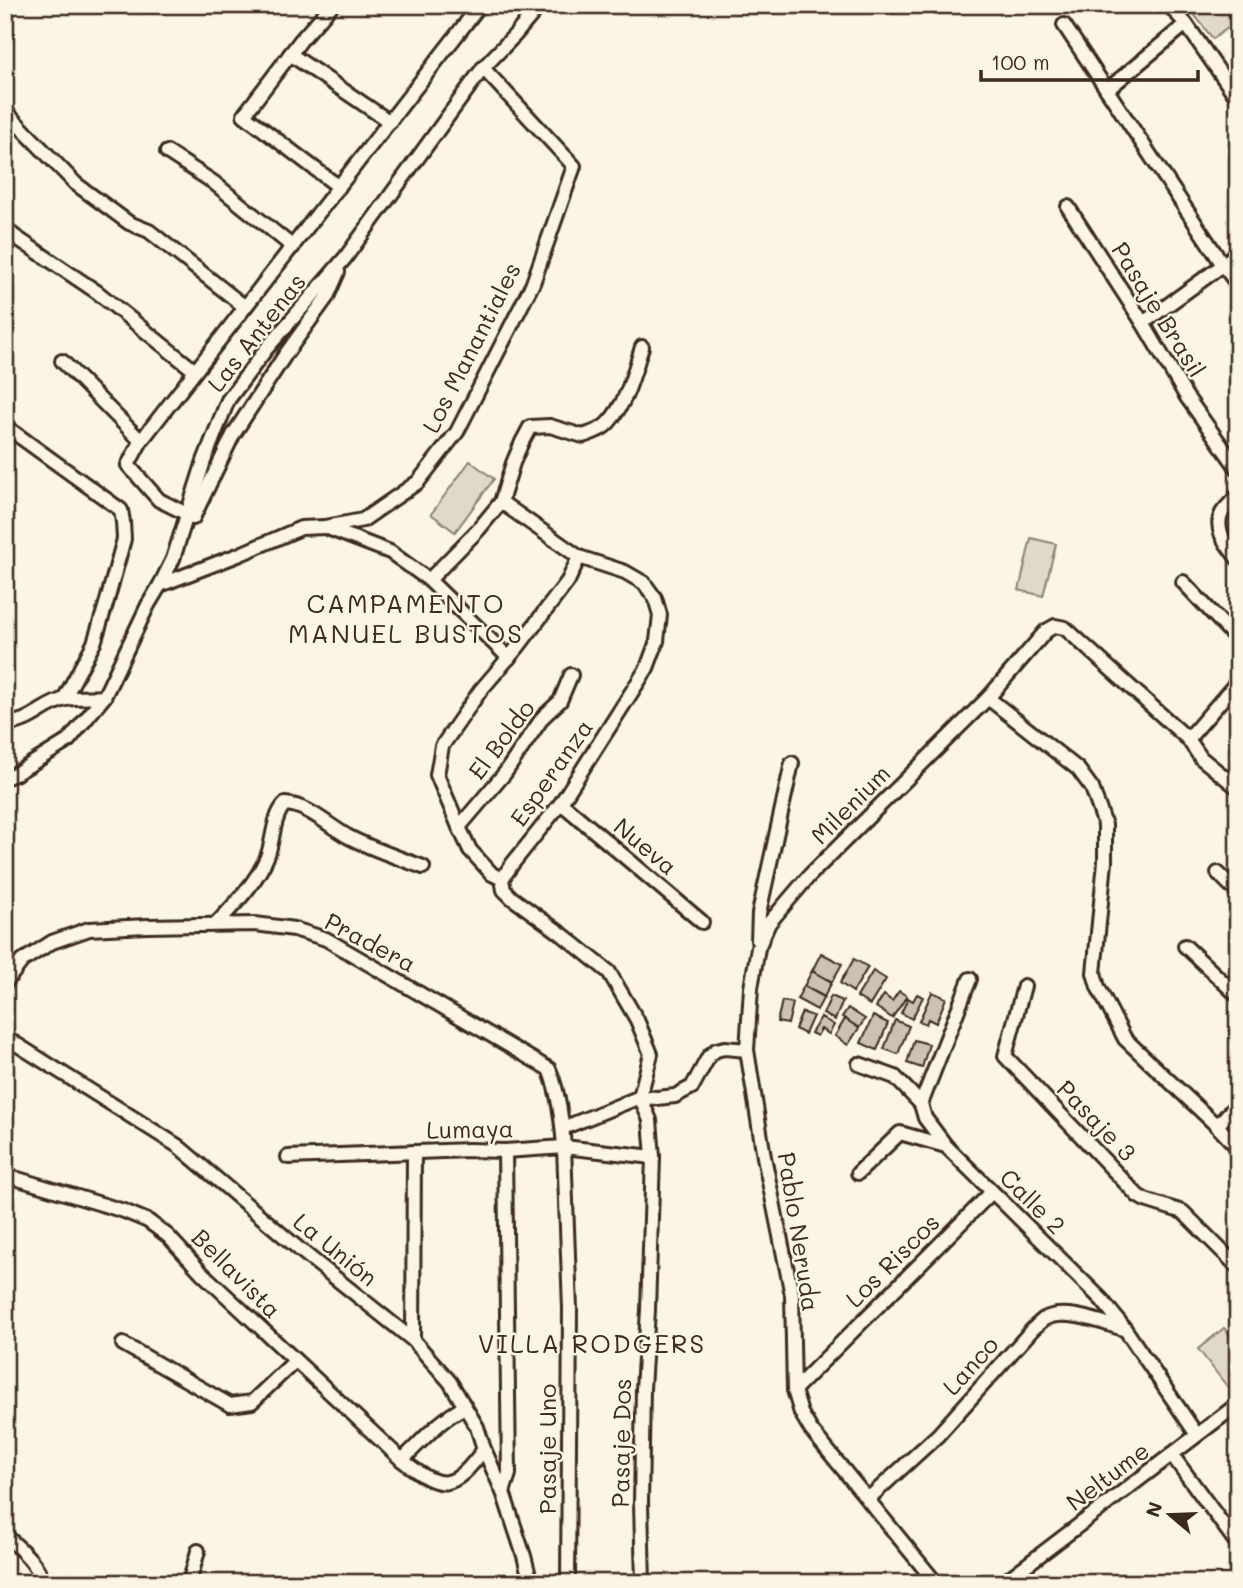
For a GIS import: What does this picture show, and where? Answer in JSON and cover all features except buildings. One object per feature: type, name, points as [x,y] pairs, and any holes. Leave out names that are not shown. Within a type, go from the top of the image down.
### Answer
[{"type":"street","points":[[332,5],[290,54],[244,115],[339,187]]},
{"type":"street","points":[[187,514],[159,500],[128,465],[141,441],[480,5]]},
{"type":"street","name":"Las Antenas","points":[[173,559],[204,461],[228,400],[267,348],[345,258],[483,68],[540,5]]},
{"type":"street","points":[[1169,5],[1186,24],[1238,99]]},
{"type":"street","points":[[1107,90],[1186,24]]},
{"type":"street","points":[[1064,25],[1238,285]]},
{"type":"street","points":[[290,54],[390,122]]},
{"type":"street","name":"Los Manantiales","points":[[160,585],[301,528],[363,520],[418,482],[457,432],[533,283],[574,166],[483,68]]},
{"type":"street","points":[[5,111],[76,184],[129,223],[149,231],[246,307]]},
{"type":"street","points":[[167,152],[213,181],[293,247]]},
{"type":"street","name":"Pasaje Brasil","points":[[1068,207],[1143,323],[1186,396],[1238,469]]},
{"type":"street","points":[[5,227],[14,236],[97,292],[195,371]]},
{"type":"street","points":[[1143,323],[1238,253]]},
{"type":"street","name":"Las Antenas","points":[[5,778],[68,741],[104,697],[233,435],[327,297],[345,258]]},
{"type":"street","points":[[429,580],[501,502],[513,463],[530,427],[550,426],[583,436],[606,426],[619,408],[631,382],[642,347]]},
{"type":"street","points":[[62,360],[141,441]]},
{"type":"street","points":[[5,426],[121,510],[124,539],[122,550],[94,643],[64,699]]},
{"type":"street","points":[[1238,495],[1223,512],[1220,524],[1221,535],[1238,559]]},
{"type":"street","name":"Esperanza","points":[[501,502],[579,557],[625,572],[644,583],[655,598],[660,615],[657,641],[647,668],[561,803],[502,879]]},
{"type":"street","points":[[325,527],[390,552],[429,580],[509,657]]},
{"type":"street","points":[[579,557],[568,581],[480,691],[442,746],[438,775],[470,850],[492,874],[502,879],[504,890],[610,972],[637,1020],[651,1054],[640,1097]]},
{"type":"street","points":[[1183,582],[1238,639]]},
{"type":"street","name":"Milenium","points":[[747,1050],[751,988],[758,948],[769,923],[809,876],[988,698],[1046,631],[1055,626],[1065,628],[1188,739]]},
{"type":"street","name":"El Boldo","points":[[459,827],[505,774],[543,717],[560,701],[571,675]]},
{"type":"street","points":[[1238,681],[1188,739],[1202,758],[1238,788]]},
{"type":"street","points":[[5,723],[31,718],[64,699],[104,697]]},
{"type":"street","points":[[988,698],[1078,769],[1092,789],[1105,825],[1105,862],[1094,974],[1125,1040],[1238,1147]]},
{"type":"street","points":[[758,948],[759,913],[793,763]]},
{"type":"street","name":"Nueva","points":[[561,803],[702,922]]},
{"type":"street","points":[[216,924],[255,880],[268,855],[279,812],[285,804],[314,815],[380,851],[423,867]]},
{"type":"street","points":[[1218,873],[1238,894]]},
{"type":"street","name":"Pradera","points":[[5,983],[22,961],[52,942],[89,929],[216,924],[255,924],[294,929],[326,939],[549,1069],[554,1081],[564,1147]]},
{"type":"street","points":[[1185,946],[1238,996]]},
{"type":"street","points":[[921,1104],[970,979]]},
{"type":"street","name":"Pasaje 3","points":[[1024,986],[1005,1056],[1138,1196],[1183,1212],[1238,1268]]},
{"type":"street","name":"La Unión","points":[[5,1037],[178,1146],[299,1249],[413,1340],[450,1382],[477,1427],[503,1492],[531,1583]]},
{"type":"street","points":[[563,1128],[640,1097],[675,1096],[692,1087],[709,1056],[716,1050],[747,1050]]},
{"type":"street","name":"Pablo Neruda","points":[[747,1050],[764,1157],[792,1295],[794,1390],[801,1413],[811,1430],[936,1583]]},
{"type":"street","name":"Calle 2","points":[[859,1064],[895,1077],[921,1104],[925,1118],[946,1146],[1102,1300],[1125,1329],[1197,1435]]},
{"type":"street","name":"Pasaje Dos","points":[[640,1097],[650,1120],[653,1157],[643,1389],[643,1583]]},
{"type":"street","points":[[1217,1126],[1238,1103]]},
{"type":"street","points":[[858,1173],[900,1133],[946,1146]]},
{"type":"street","name":"Lumaya","points":[[288,1157],[564,1147],[653,1157]]},
{"type":"street","name":"Pasaje Uno","points":[[564,1147],[570,1309],[568,1583]]},
{"type":"street","points":[[503,1492],[509,1475],[505,1151]]},
{"type":"street","points":[[413,1340],[414,1152]]},
{"type":"street","name":"Bellavista","points":[[5,1175],[148,1222],[167,1236],[295,1362],[402,1460],[431,1480],[444,1483],[454,1481],[470,1469],[484,1449]]},
{"type":"street","name":"Los Riscos","points":[[794,1390],[992,1192]]},
{"type":"street","name":"Lanco","points":[[868,1499],[937,1435],[1045,1318],[1061,1314],[1125,1329]]},
{"type":"street","points":[[122,1344],[230,1405],[252,1402],[295,1362]]},
{"type":"street","name":"Neltume","points":[[1003,1583],[1238,1404]]},
{"type":"street","points":[[402,1460],[440,1423],[465,1407]]},
{"type":"street","points":[[1172,1455],[1238,1545]]},
{"type":"street","points":[[5,1535],[34,1564],[43,1583]]},
{"type":"street","points":[[189,1583],[198,1551]]},
{"type":"shaded area","points":[[1187,5],[1230,5],[1238,20],[1213,39]]},
{"type":"shaded area","points":[[470,461],[494,479],[455,532],[431,514]]},
{"type":"shaded area","points":[[1031,538],[1056,544],[1043,596],[1019,590]]},
{"type":"shaded area","points":[[1224,1328],[1238,1345],[1238,1391],[1233,1394],[1198,1349]]},
{"type":"district","name":"CAMPAMENTO MANUEL BUSTOS","points":[[406,619]]},
{"type":"district","name":"VILLA RODGERS","points":[[592,1344]]}]
